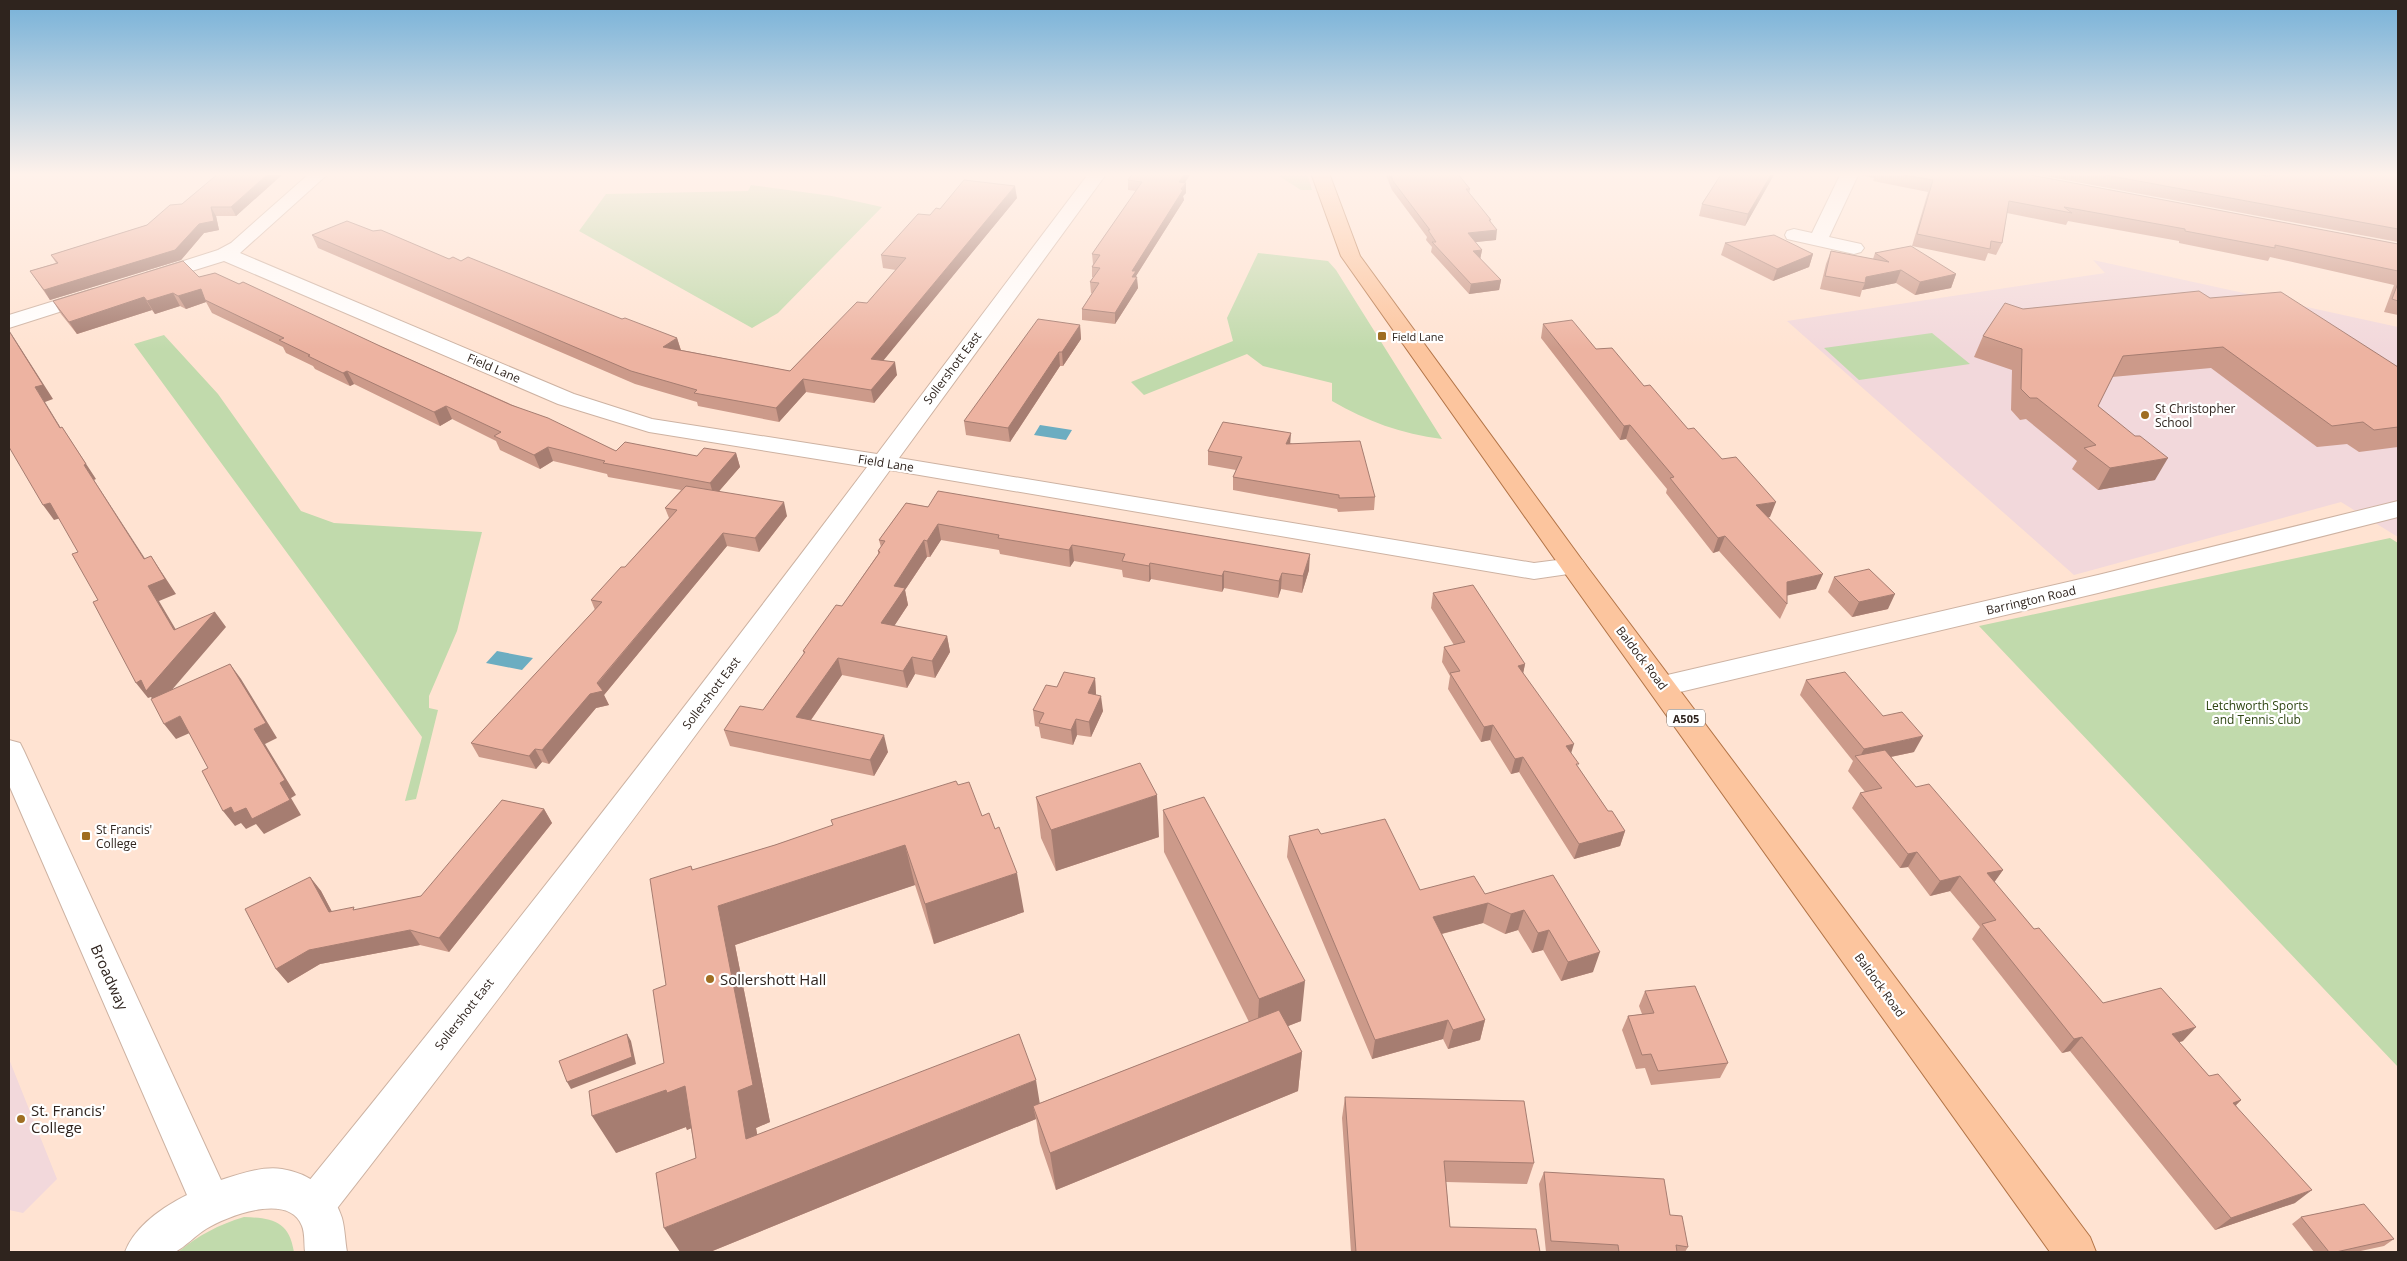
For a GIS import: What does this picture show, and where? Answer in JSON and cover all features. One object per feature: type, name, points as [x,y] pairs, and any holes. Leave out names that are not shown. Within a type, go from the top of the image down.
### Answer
[{"type":"main road","name":"Baldock Road","points":[[1342,232],[1351,256],[1573,566],[1663,686],[2075,1252]]},
{"type":"street","points":[[137,282],[225,254],[257,232]]},
{"type":"street","name":"Sollershott East","points":[[314,1206],[404,1093],[705,702],[1054,232]]},
{"type":"street","points":[[1818,240],[1822,232]]},
{"type":"street","points":[[1794,235],[1854,248]]},
{"type":"street","name":"Field Lane","points":[[225,254],[566,399],[649,425],[1534,571],[1573,566]]},
{"type":"street","points":[[9,322],[110,290]]},
{"type":"street","name":"Barrington Road","points":[[1663,686],[2070,590],[2398,509]]},
{"type":"street","name":"Broadway","points":[[9,751],[211,1203]]},
{"type":"street","points":[[146,1252],[179,1222],[211,1203],[239,1192],[265,1188],[287,1190],[307,1198],[320,1214],[327,1234],[326,1252]]},
{"type":"shaded area","name":"St Christopher School","points":[[2093,260],[2398,327],[2398,537],[2341,502],[2074,575],[1787,321],[2105,273]]},
{"type":"shaded area","name":"St. Francis' College","points":[[9,1059],[57,1179],[23,1213],[9,1210]]},
{"type":"green space","points":[[581,232],[858,232],[778,313],[752,328]]},
{"type":"green space","points":[[1258,253],[1328,261],[1336,270],[1442,439],[1398,430],[1358,415],[1332,401],[1332,383],[1263,366],[1247,354],[1144,395],[1131,382],[1233,341],[1227,318]]},
{"type":"green space","points":[[1932,333],[1970,364],[1859,380],[1824,348]]},
{"type":"green space","points":[[164,335],[218,394],[301,511],[334,523],[482,532],[457,631],[429,696],[429,708],[438,710],[416,799],[405,801],[422,737],[134,344]]},
{"type":"green space","name":"Letchworth Sports and Tennis club","points":[[2390,538],[2398,543],[2398,1067],[1979,626]]},
{"type":"green space","points":[[244,1217],[271,1220],[278,1223],[288,1234],[294,1252],[178,1252],[209,1231]]},
{"type":"water","points":[[1040,425],[1072,430],[1066,440],[1034,435]]},
{"type":"water","points":[[497,651],[533,658],[522,670],[486,663]]},
{"type":"building","points":[[125,232],[192,232],[175,250],[44,290],[30,271],[58,263],[51,255]]},
{"type":"building","points":[[320,232],[385,232],[449,259],[453,257],[461,261],[468,257],[622,319],[625,318],[677,338],[663,347],[790,371],[857,302],[867,303],[906,258],[881,255],[902,232],[977,232],[871,359],[895,362],[871,390],[803,379],[776,408],[694,393],[697,390],[631,371],[312,235]]},
{"type":"building","points":[[1107,232],[1157,232],[1132,271],[1136,271],[1132,277],[1137,277],[1115,313],[1082,309],[1099,283],[1090,282],[1100,268],[1092,267],[1100,255],[1092,254]]},
{"type":"building","points":[[1429,232],[1479,232],[1468,233],[1482,250],[1473,251],[1501,280],[1471,284],[1432,242],[1436,242]]},
{"type":"building","points":[[1918,232],[2004,232],[2002,243],[1991,241],[1990,249],[1917,234]]},
{"type":"building","points":[[2189,232],[2333,232],[2398,244],[2398,271],[2275,245],[2275,248]]},
{"type":"building","points":[[1774,235],[1813,254],[1777,269],[1725,243]]},
{"type":"building","points":[[1911,246],[1956,274],[1920,282],[1901,270],[1866,277],[1865,283],[1825,276],[1831,251],[1889,262],[1875,253]]},
{"type":"building","points":[[183,261],[199,277],[215,273],[239,284],[243,282],[511,405],[548,418],[616,451],[625,442],[697,456],[704,448],[736,453],[710,483],[603,463],[605,461],[548,447],[534,455],[494,436],[501,432],[446,406],[434,412],[347,371],[343,373],[308,356],[310,355],[279,340],[284,338],[205,300],[201,289],[178,296],[173,293],[147,301],[144,297],[69,322],[53,301]]},
{"type":"building","points":[[2398,283],[2398,301],[2392,299]]},
{"type":"building","points":[[2199,291],[2210,298],[2281,292],[2398,367],[2398,427],[2374,430],[2363,422],[2332,426],[2223,347],[2123,356],[2098,406],[2135,436],[2140,436],[2168,458],[2110,468],[2084,448],[2096,445],[2037,398],[2030,398],[2021,389],[2022,349],[1983,336],[2005,303],[2023,309]]},
{"type":"building","points":[[1038,319],[1080,325],[1062,352],[1059,352],[1008,428],[964,421]]},
{"type":"building","points":[[1572,320],[1596,349],[1612,348],[1644,386],[1650,385],[1688,429],[1694,428],[1722,459],[1736,457],[1776,502],[1756,505],[1823,574],[1787,582],[1787,604],[1725,536],[1718,538],[1670,478],[1674,477],[1630,425],[1624,426],[1543,324]]},
{"type":"building","points":[[9,331],[43,385],[35,387],[60,428],[62,427],[86,464],[84,465],[144,559],[151,556],[165,579],[148,586],[174,630],[215,612],[146,691],[141,680],[136,683],[93,602],[98,600],[72,554],[78,552],[50,503],[43,505],[9,447]]},
{"type":"building","points":[[1223,422],[1291,433],[1286,444],[1360,441],[1375,497],[1339,498],[1339,495],[1233,477],[1242,457],[1208,451]]},
{"type":"building","points":[[686,486],[784,502],[755,538],[723,533],[597,683],[603,691],[590,694],[542,750],[535,749],[529,756],[471,743],[602,602],[591,600],[621,567],[625,567],[677,510],[665,508]]},
{"type":"building","points":[[938,491],[1310,554],[1303,576],[1282,573],[1279,581],[1224,571],[1222,576],[1150,563],[1149,566],[1122,561],[1125,554],[1072,545],[1069,550],[998,538],[999,535],[938,524],[927,541],[924,540],[894,586],[905,588],[881,623],[947,636],[932,661],[912,657],[903,671],[838,658],[796,717],[884,735],[870,760],[724,730],[740,706],[763,710],[836,605],[842,606],[880,552],[878,551],[885,541],[879,540],[906,503],[928,507]]},
{"type":"building","points":[[1869,569],[1895,594],[1859,602],[1834,577]]},
{"type":"building","points":[[1473,585],[1525,664],[1518,666],[1574,744],[1566,746],[1579,764],[1576,764],[1608,811],[1612,811],[1625,831],[1579,844],[1523,757],[1515,759],[1493,725],[1484,727],[1450,673],[1460,671],[1444,647],[1465,642],[1433,593]]},
{"type":"building","points":[[230,664],[266,723],[254,729],[285,780],[280,783],[290,800],[252,819],[246,808],[234,813],[231,807],[223,811],[202,771],[208,768],[180,716],[164,724],[151,699]]},
{"type":"building","points":[[1064,672],[1095,678],[1088,693],[1101,696],[1089,722],[1076,719],[1071,730],[1039,723],[1044,713],[1033,710],[1046,685],[1057,687]]},
{"type":"building","points":[[1845,672],[1883,716],[1902,712],[1923,736],[1864,749],[1806,680]]},
{"type":"building","points":[[1885,750],[1916,787],[1929,784],[2003,870],[1987,873],[2034,929],[2039,928],[2103,1003],[2161,988],[2196,1027],[2172,1034],[2209,1076],[2218,1074],[2241,1100],[2233,1103],[2312,1190],[2231,1218],[2082,1037],[2074,1039],[1982,924],[1996,920],[1960,876],[1940,881],[1917,852],[1908,854],[1860,793],[1882,788],[1855,756]]},
{"type":"building","points":[[1140,763],[1157,795],[1051,830],[1036,797]]},
{"type":"building","points":[[956,781],[958,785],[969,782],[982,816],[989,813],[995,829],[999,827],[1017,873],[925,904],[905,845],[718,906],[753,1085],[738,1091],[746,1139],[1019,1034],[1036,1080],[664,1228],[656,1173],[696,1158],[685,1086],[667,1093],[666,1090],[592,1116],[589,1091],[664,1063],[653,990],[666,985],[650,879],[691,866],[692,870],[775,845],[833,825],[831,820]]},
{"type":"building","points":[[1204,797],[1305,981],[1259,999],[1163,810]]},
{"type":"building","points":[[502,800],[544,809],[439,938],[410,930],[309,950],[276,969],[245,909],[310,877],[329,912],[354,907],[353,910],[421,896]]},
{"type":"building","points":[[1385,819],[1420,890],[1474,876],[1485,894],[1553,875],[1600,952],[1568,962],[1549,930],[1538,933],[1524,910],[1511,914],[1488,903],[1433,917],[1485,1020],[1453,1030],[1448,1020],[1375,1040],[1289,836],[1318,829],[1321,834]]},
{"type":"building","points":[[1695,986],[1728,1063],[1658,1071],[1651,1054],[1642,1055],[1628,1016],[1654,1013],[1645,991]]},
{"type":"building","points":[[1279,1010],[1302,1052],[1050,1153],[1033,1106]]},
{"type":"building","points":[[627,1034],[632,1057],[567,1082],[559,1061]]},
{"type":"building","points":[[1345,1097],[1524,1101],[1534,1163],[1444,1161],[1450,1227],[1536,1229],[1540,1252],[1356,1252]]},
{"type":"building","points":[[1544,1172],[1664,1179],[1670,1215],[1682,1216],[1688,1247],[1676,1245],[1677,1252],[1619,1252],[1618,1245],[1551,1241]]},
{"type":"building","points":[[2364,1204],[2394,1239],[2329,1252],[2301,1217]]},
{"type":"place","name":"Field Lane","points":[[1382,336]]},
{"type":"place","name":"St Christopher School","points":[[2145,415]]},
{"type":"place","name":"St Francis' College","points":[[86,836]]},
{"type":"place","name":"Sollershott Hall","points":[[710,979]]},
{"type":"place","name":"St. Francis' College","points":[[21,1119]]}]
